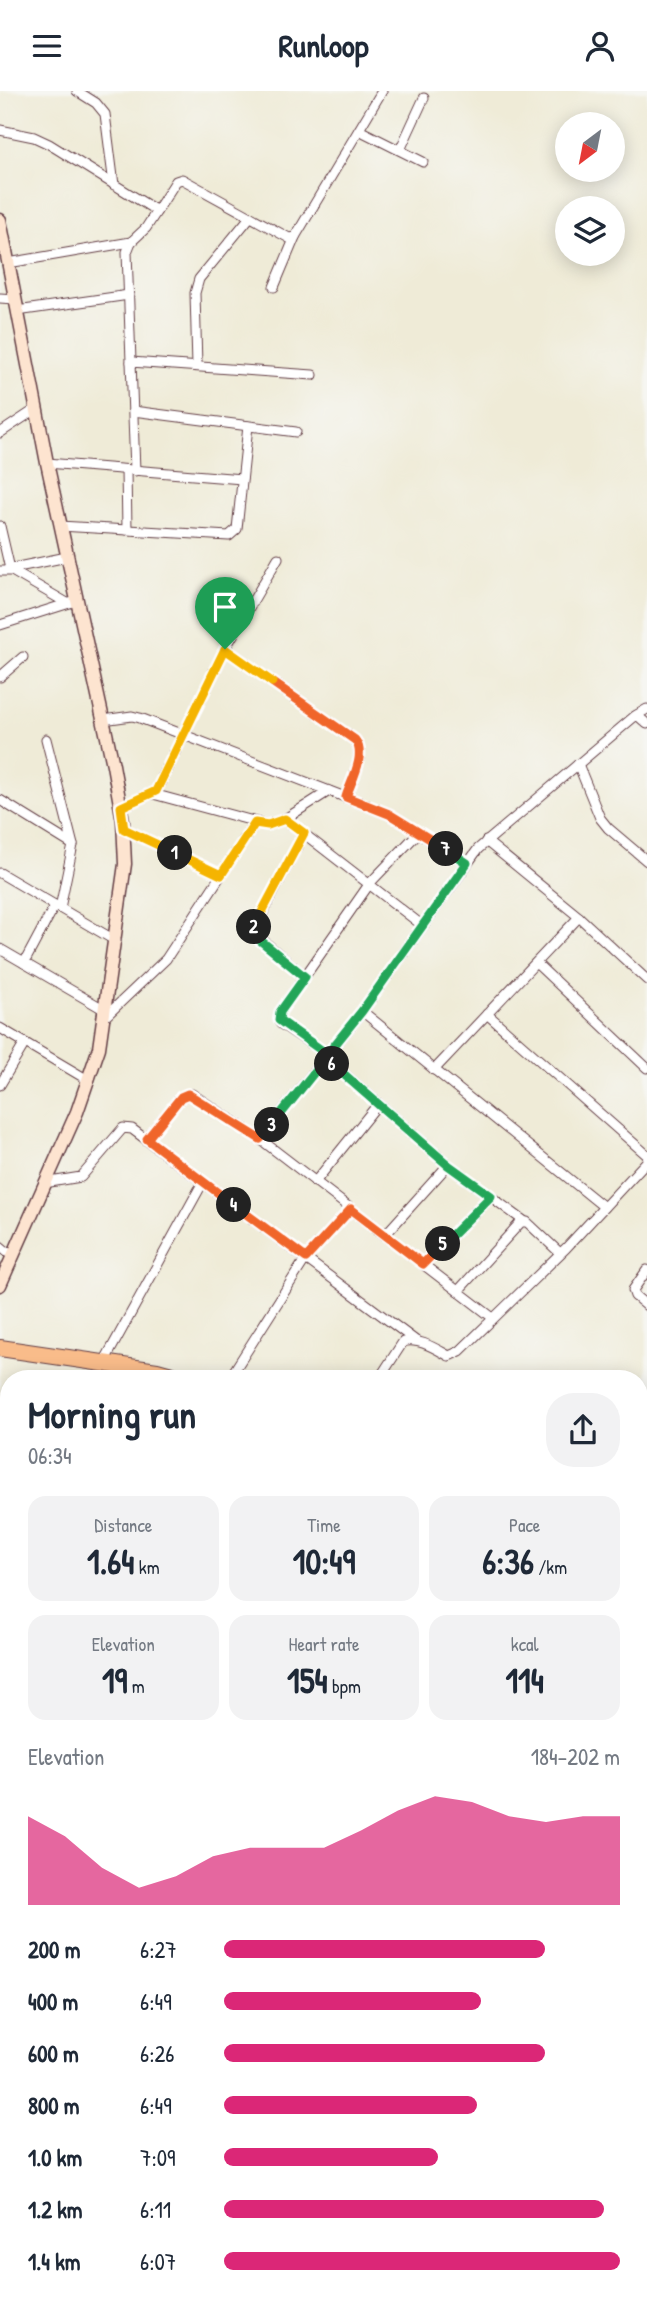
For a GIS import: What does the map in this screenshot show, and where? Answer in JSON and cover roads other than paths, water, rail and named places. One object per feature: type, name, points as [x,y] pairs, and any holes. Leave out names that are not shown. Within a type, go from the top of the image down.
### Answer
[{"type":"highway","points":[[0,1348],[151,1370]]},
{"type":"street","points":[[77,91],[96,103],[105,114],[114,185]]},
{"type":"street","points":[[274,287],[295,237],[382,91]]},
{"type":"street","points":[[400,150],[424,98]]},
{"type":"street","points":[[359,129],[423,162]]},
{"type":"street","points":[[0,130],[41,140],[157,211]]},
{"type":"street","points":[[127,530],[133,411],[127,252],[131,242],[146,228],[176,181],[182,179],[289,238],[295,237]]},
{"type":"street","points":[[197,366],[195,293],[199,279],[250,216]]},
{"type":"street","points":[[0,220],[67,557],[71,602],[103,720],[121,807],[125,865],[99,1048],[77,1112],[0,1285]]},
{"type":"street","points":[[8,263],[131,242]]},
{"type":"street","points":[[0,298],[16,305],[129,295]]},
{"type":"street","points":[[131,362],[313,375]]},
{"type":"street","points":[[0,433],[36,409]]},
{"type":"street","points":[[133,411],[296,432]]},
{"type":"street","points":[[60,526],[229,536],[237,529],[248,426]]},
{"type":"street","points":[[47,463],[242,479]]},
{"type":"street","points":[[0,526],[5,570]]},
{"type":"street","points":[[5,570],[67,557]]},
{"type":"street","points":[[121,807],[153,794],[158,787],[225,649],[278,558]]},
{"type":"street","points":[[5,570],[71,602]]},
{"type":"street","points":[[0,625],[71,602]]},
{"type":"street","points":[[225,649],[355,740],[359,745],[358,761],[346,797]]},
{"type":"street","points":[[0,677],[23,657]]},
{"type":"street","points":[[260,1139],[362,1011],[467,863],[486,841],[647,709]]},
{"type":"street","points":[[637,715],[647,724]]},
{"type":"street","points":[[103,720],[136,716],[346,797],[389,814],[467,863]]},
{"type":"street","points":[[24,963],[58,907],[73,845],[46,739]]},
{"type":"street","points":[[579,764],[600,818],[647,861]]},
{"type":"street","points":[[153,794],[268,825],[285,819],[329,791]]},
{"type":"street","points":[[0,800],[73,845]]},
{"type":"street","points":[[285,819],[423,926]]},
{"type":"street","points":[[104,1014],[166,959],[255,823]]},
{"type":"street","points":[[124,829],[221,875]]},
{"type":"street","points":[[419,832],[370,883],[280,1012],[279,1020],[326,1056],[448,1165],[524,1221],[561,1253]]},
{"type":"street","points":[[304,833],[253,932],[305,977]]},
{"type":"street","points":[[486,841],[579,917],[647,980]]},
{"type":"street","points":[[0,873],[116,941]]},
{"type":"street","points":[[434,1070],[579,917]]},
{"type":"street","points":[[0,949],[104,1014]]},
{"type":"street","points":[[536,963],[647,1067]]},
{"type":"street","points":[[362,1011],[604,1207]]},
{"type":"street","points":[[487,1014],[647,1155]]},
{"type":"street","points":[[0,1028],[88,1080]]},
{"type":"street","points":[[0,1085],[25,1043]]},
{"type":"street","points":[[147,1139],[181,1097],[188,1094],[260,1139],[493,1318]]},
{"type":"street","points":[[315,1182],[378,1104]]},
{"type":"street","points":[[44,1183],[80,1177],[123,1128],[132,1129],[416,1341]]},
{"type":"street","points":[[385,1370],[402,1342],[410,1339],[449,1356],[455,1355],[561,1253],[647,1161]]},
{"type":"street","points":[[385,1235],[448,1165]]},
{"type":"street","points":[[104,1362],[203,1182]]},
{"type":"street","points":[[423,1264],[491,1196]]},
{"type":"street","points":[[235,1370],[306,1258],[351,1209]]},
{"type":"street","points":[[458,1291],[524,1221]]},
{"type":"street","points":[[0,1246],[12,1257]]},
{"type":"street","points":[[647,1270],[633,1290],[635,1296],[647,1305]]}]
